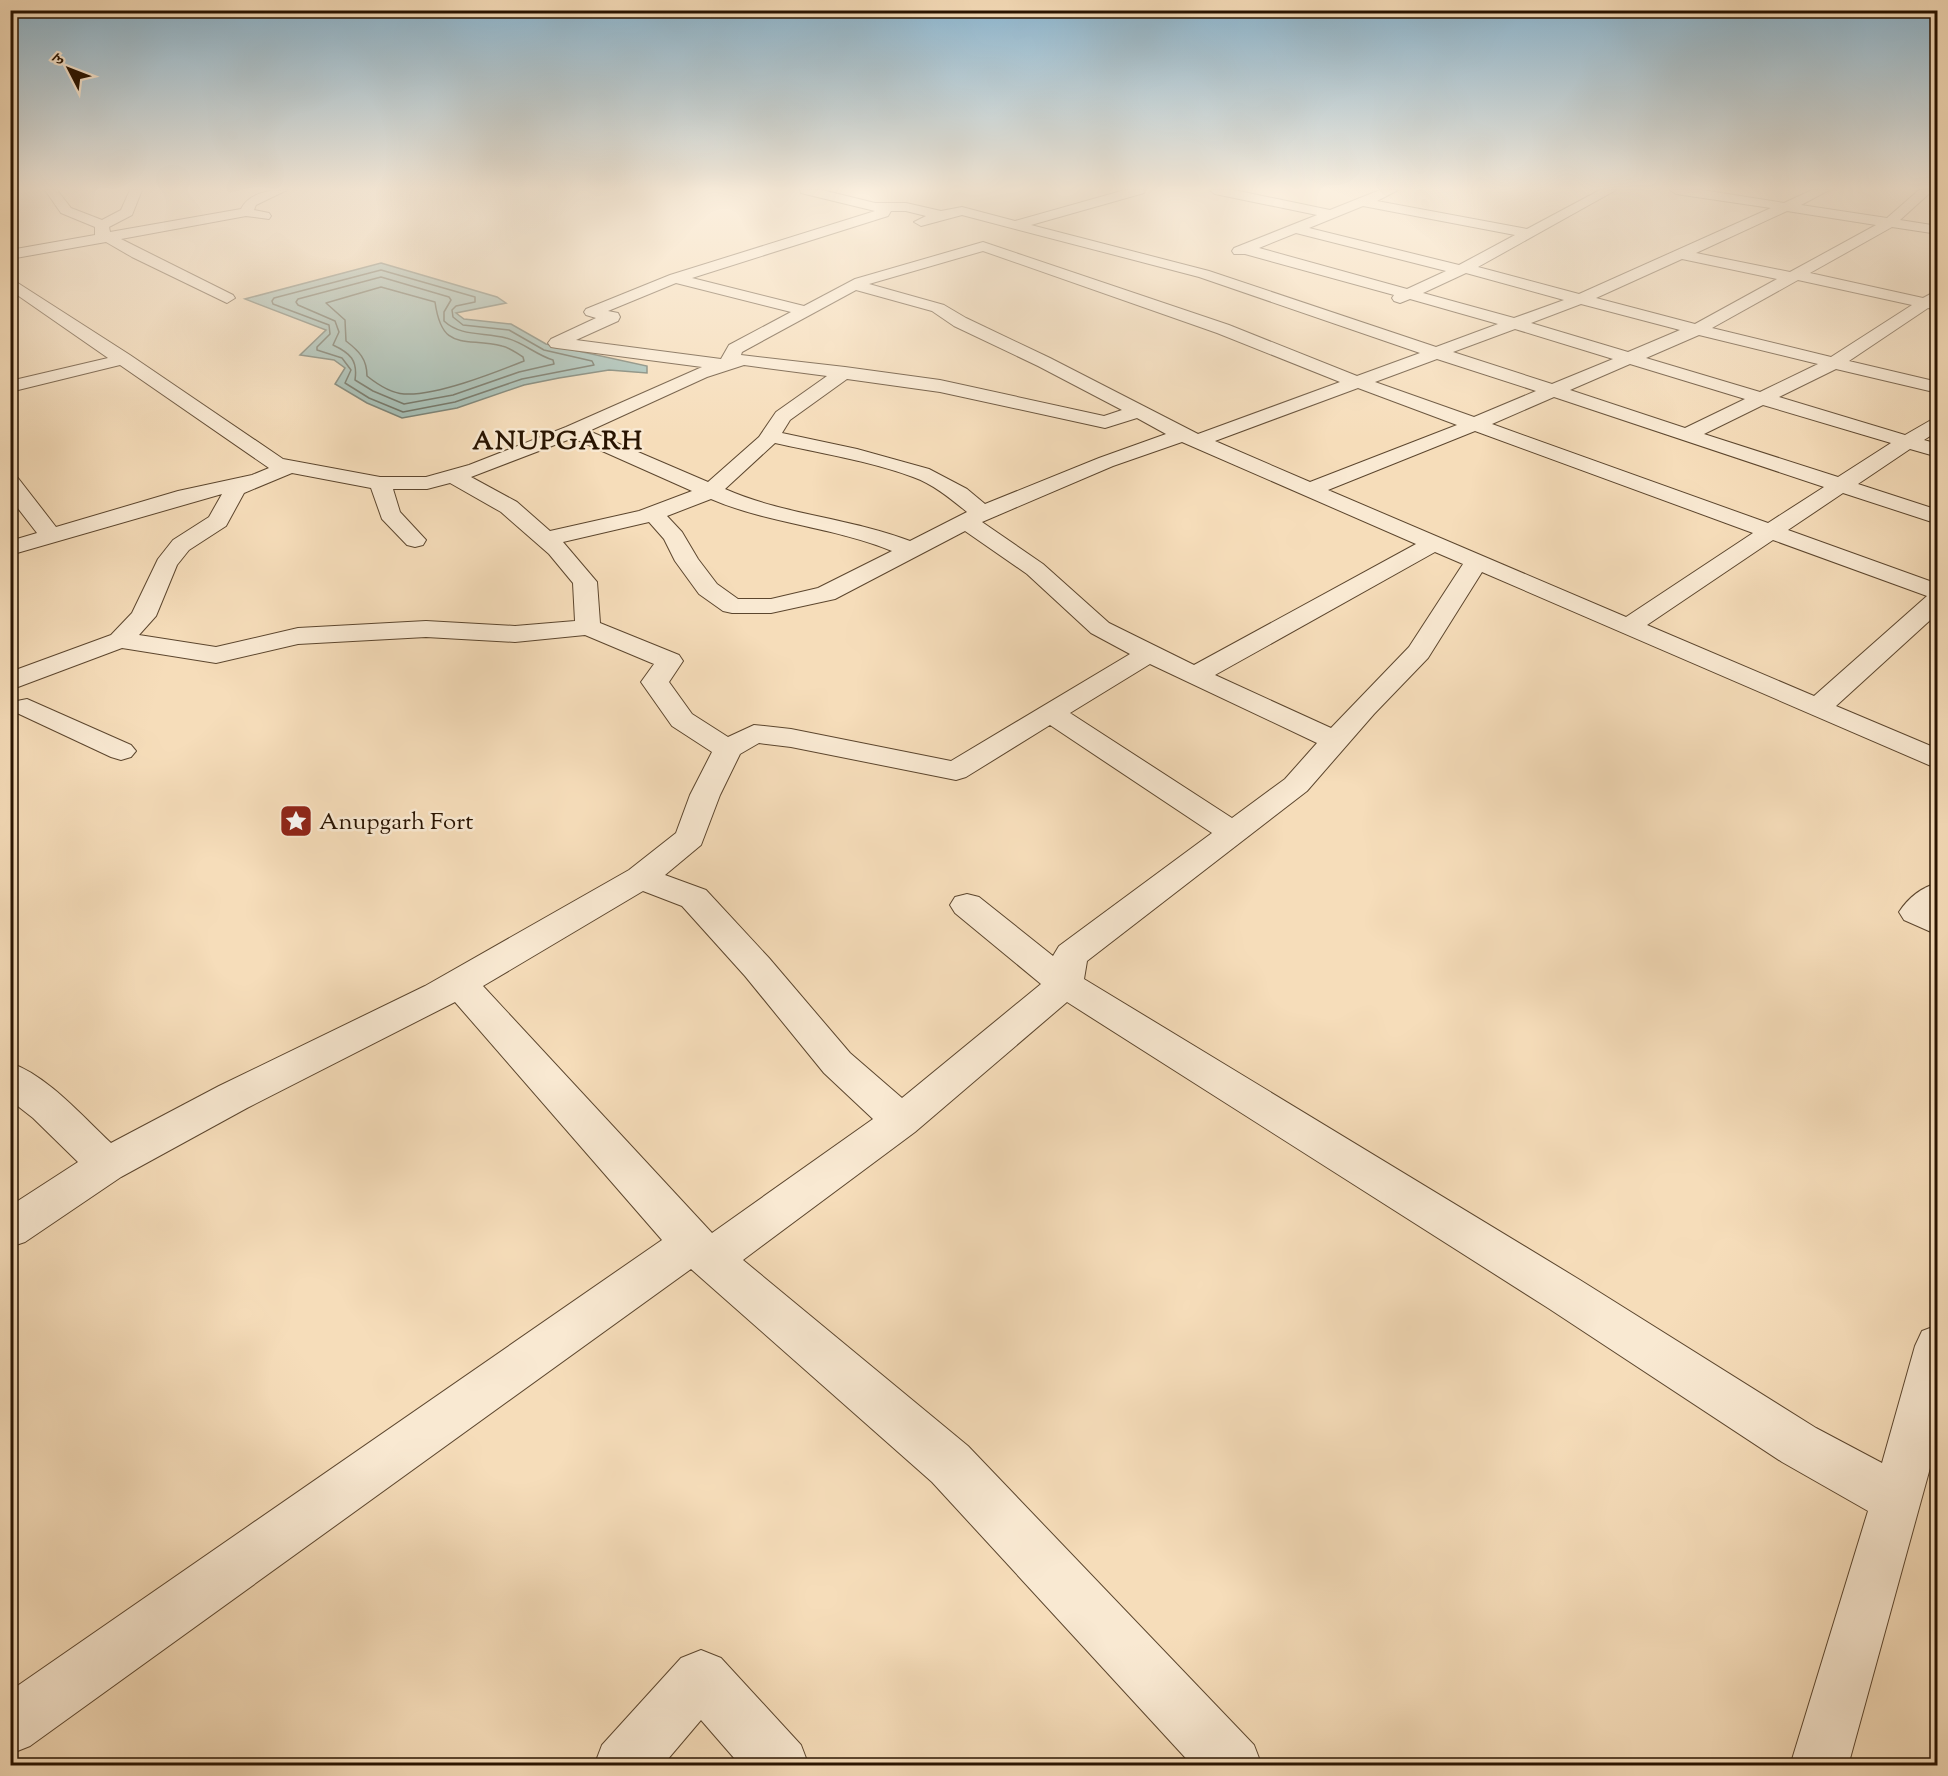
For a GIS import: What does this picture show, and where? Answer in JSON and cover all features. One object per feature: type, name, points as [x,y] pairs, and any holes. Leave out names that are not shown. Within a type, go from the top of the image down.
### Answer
[{"type":"street","points":[[181,273],[226,298]]},
{"type":"street","points":[[691,273],[592,312],[612,317],[557,343],[727,365]]},
{"type":"street","points":[[727,365],[735,349],[854,285],[891,273]]},
{"type":"street","points":[[1060,273],[1938,592]]},
{"type":"street","points":[[1164,281],[1188,273]]},
{"type":"street","points":[[1199,273],[1938,516]]},
{"type":"street","points":[[1333,273],[1513,324],[1938,452]]},
{"type":"street","points":[[1390,302],[1454,273]]},
{"type":"street","points":[[1477,273],[1938,388]]},
{"type":"street","points":[[653,513],[674,537],[687,561],[708,589],[732,606],[771,606],[826,594],[974,517],[1106,462],[1191,438],[1359,383],[1581,299],[1638,273]]},
{"type":"street","points":[[1778,273],[1933,301]]},
{"type":"street","points":[[1308,490],[1445,437],[1631,359],[1698,329],[1800,273]]},
{"type":"street","points":[[675,278],[805,311]]},
{"type":"street","points":[[10,283],[277,464],[380,483],[427,483],[476,469],[573,431],[701,373],[743,360],[939,386],[1104,422],[1137,412]]},
{"type":"street","points":[[854,285],[938,308],[960,322],[1044,362],[1191,438],[1938,760]]},
{"type":"street","points":[[1126,296],[1145,289]]},
{"type":"street","points":[[1688,434],[1834,363],[1902,317],[1933,301]]},
{"type":"street","points":[[1318,328],[1361,313]]},
{"type":"street","points":[[1902,317],[1929,322]]},
{"type":"street","points":[[1262,345],[1285,338]]},
{"type":"street","points":[[10,387],[124,359]]},
{"type":"street","points":[[546,539],[653,513],[711,491],[729,477],[770,436],[783,416],[845,372]]},
{"type":"street","points":[[1628,627],[1840,484],[1938,422]]},
{"type":"street","points":[[573,431],[732,500],[871,534],[910,550]]},
{"type":"street","points":[[770,436],[856,454],[922,473],[959,494],[974,517],[1100,628],[1194,676],[1335,741]]},
{"type":"street","points":[[10,682],[120,640],[143,616],[166,564],[181,545],[218,521],[236,489],[288,467]]},
{"type":"street","points":[[453,476],[509,507],[546,539],[585,582],[588,627]]},
{"type":"street","points":[[10,548],[186,496],[258,480]]},
{"type":"street","points":[[10,483],[51,536]]},
{"type":"street","points":[[380,483],[390,514],[415,540]]},
{"type":"street","points":[[1194,676],[1433,544]]},
{"type":"street","points":[[10,1726],[701,1251],[901,1121],[1065,984],[1071,955],[1296,785],[1419,652],[1476,562]]},
{"type":"street","points":[[1817,708],[1938,598]]},
{"type":"street","points":[[120,640],[216,655],[298,636],[426,629],[515,634],[588,627],[670,661],[655,682],[682,720],[728,749]]},
{"type":"street","points":[[10,1229],[107,1165],[233,1097],[459,983],[641,878],[690,838],[705,795],[728,749],[754,734],[956,771],[1149,653]]},
{"type":"street","points":[[16,704],[121,751]]},
{"type":"street","points":[[1052,714],[1233,833]]},
{"type":"street","points":[[641,878],[694,898],[757,967],[837,1063],[901,1121]]},
{"type":"street","points":[[1938,894],[1916,912],[1938,923]]},
{"type":"street","points":[[968,904],[1065,984],[1564,1294],[1799,1445],[1897,1499]]},
{"type":"street","points":[[459,983],[701,1251],[950,1464],[1233,1766]]},
{"type":"street","points":[[10,1078],[47,1107],[107,1165]]},
{"type":"street","points":[[1819,1766],[1897,1499],[1938,1346]]},
{"type":"street","points":[[623,1766],[701,1678],[780,1766]]},
{"type":"water","points":[[344,273],[415,273],[497,297],[506,303],[456,313],[464,319],[511,324],[546,344],[647,366],[647,373],[609,370],[559,378],[524,385],[457,408],[402,418],[367,403],[335,384],[345,368],[334,360],[300,355],[326,330],[245,299]]},
{"type":"place","name":"Anupgarh Fort","points":[[296,821]]},
{"type":"district","name":"ANUPGARH","points":[[558,440]]}]
